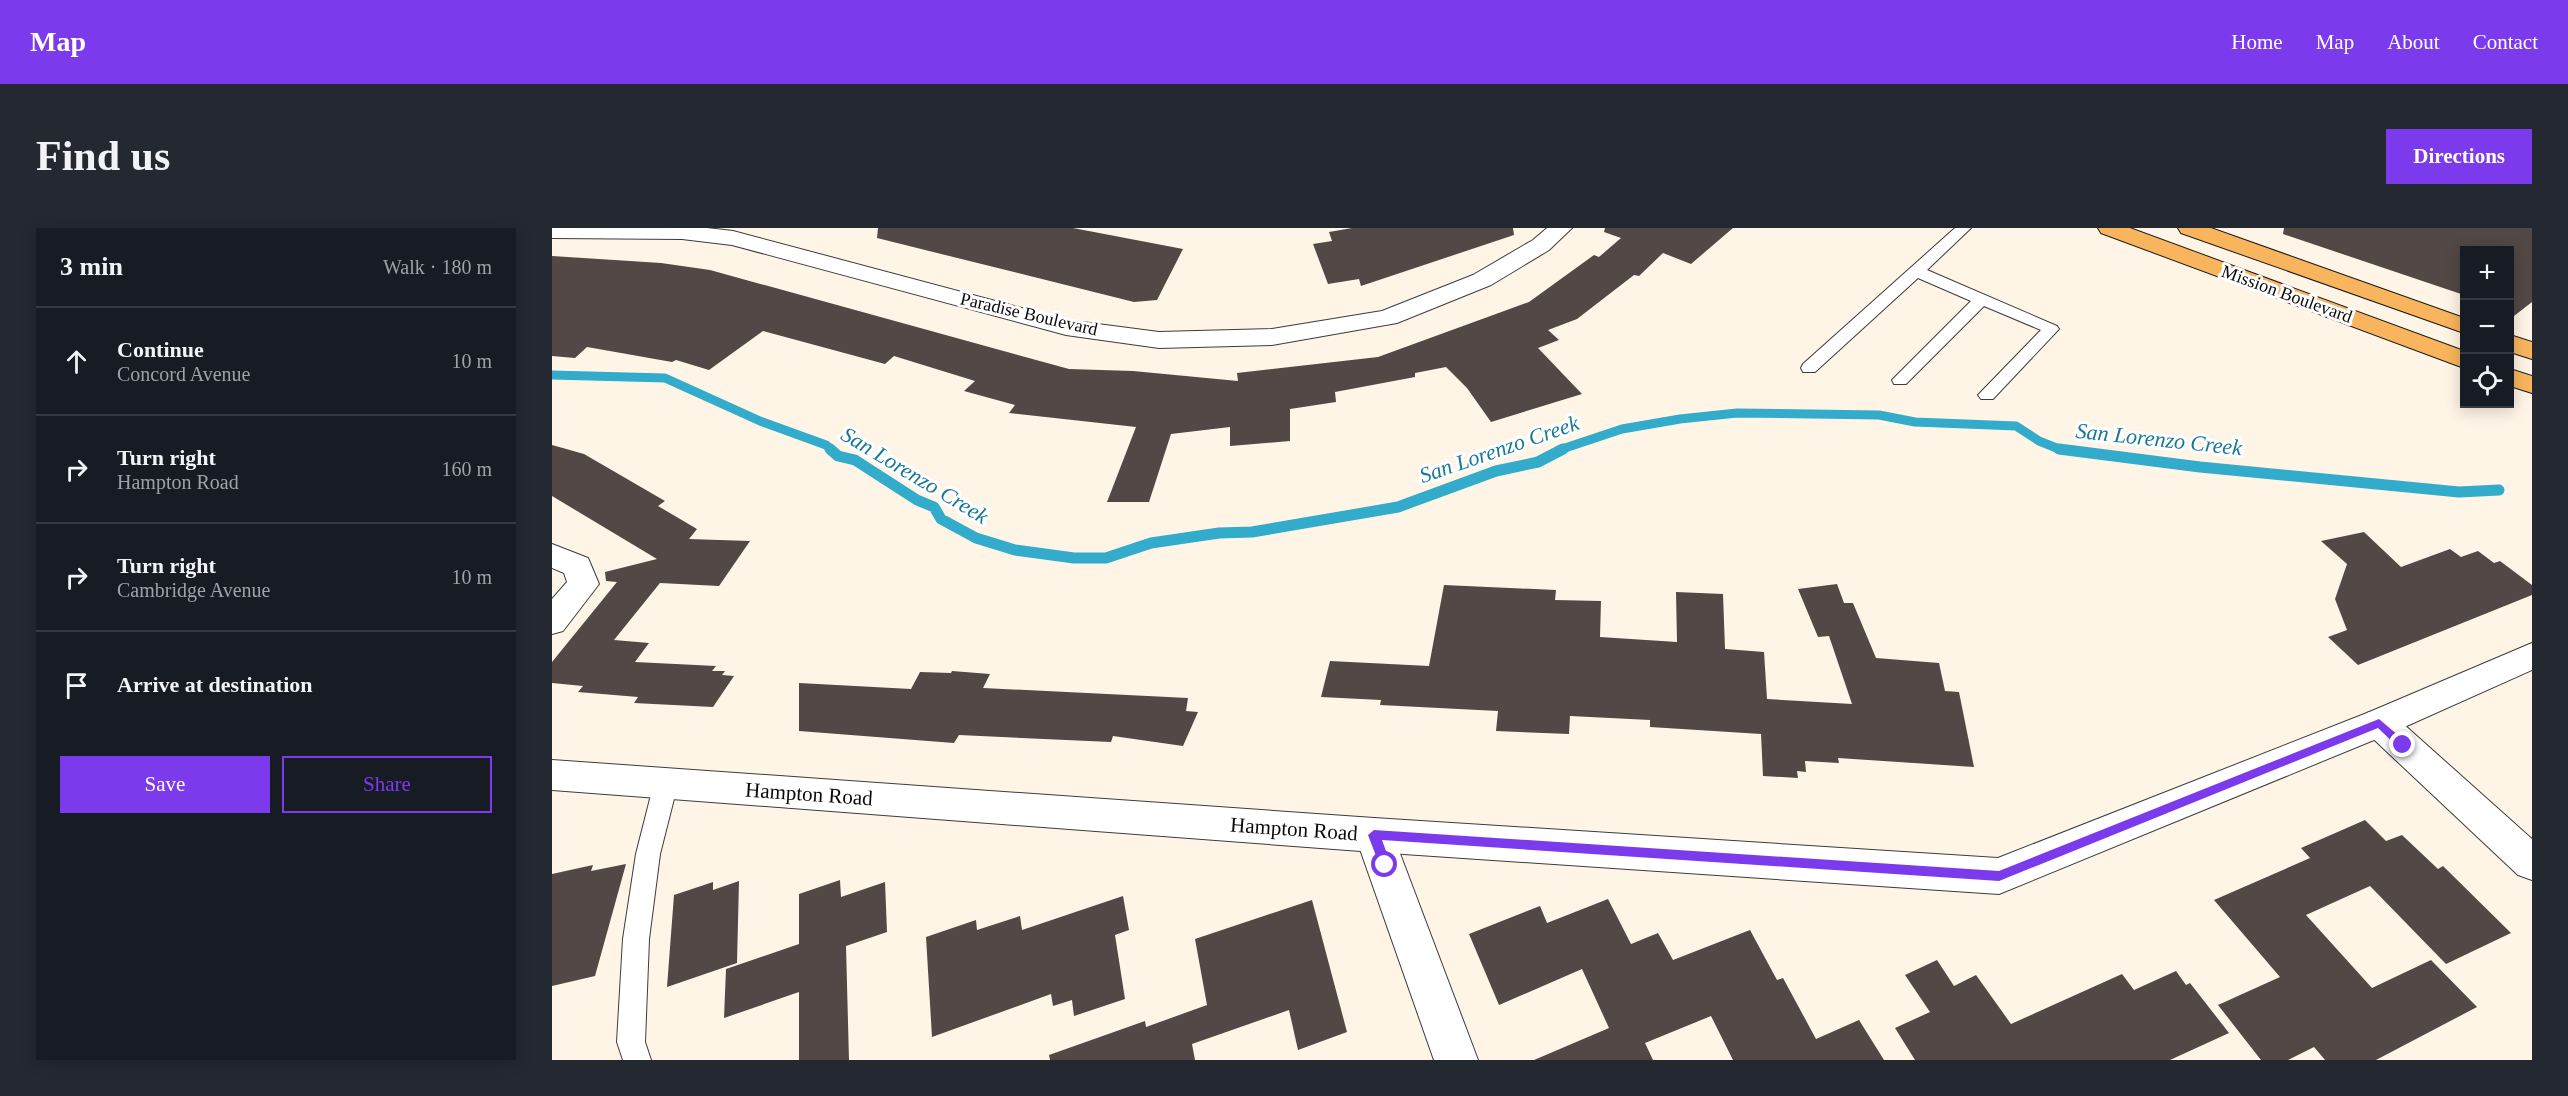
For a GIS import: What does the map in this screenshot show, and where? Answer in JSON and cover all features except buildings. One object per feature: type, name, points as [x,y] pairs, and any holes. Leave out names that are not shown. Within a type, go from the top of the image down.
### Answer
[{"type":"main road","name":"Mission Boulevard","points":[[2109,228],[2460,359]]},
{"type":"main road","name":"Mission Boulevard","points":[[2189,228],[2460,325]]},
{"type":"main road","points":[[2514,344],[2532,351]]},
{"type":"main road","points":[[2514,379],[2532,386]]},
{"type":"street","name":"Paradise Boulevard","points":[[552,231],[684,230],[733,238],[1066,327],[1159,340],[1272,337],[1388,318],[1482,280],[1541,245],[1561,228]]},
{"type":"street","points":[[552,555],[577,566],[583,584],[552,622]]},
{"type":"street","name":"Hampton Road","points":[[552,775],[1374,835],[1999,876],[2379,723],[2532,656]]},
{"type":"street","points":[[2379,723],[2532,863]]},
{"type":"street","points":[[1374,835],[1456,1060]]},
{"type":"lane","points":[[1809,368],[1964,228]]},
{"type":"lane","points":[[1916,271],[2050,329],[1987,395]]},
{"type":"lane","points":[[1900,380],[1982,299]]},
{"type":"lane","points":[[637,1060],[631,1042],[636,939],[648,854],[666,783]]},
{"type":"waterway","name":"San Lorenzo Creek","points":[[552,375],[665,378],[760,421],[826,445],[832,450]]},
{"type":"waterway","name":"San Lorenzo Creek","points":[[1559,450],[1622,429],[1680,419],[1737,413],[1879,415],[1915,422],[2016,426],[2039,441],[2059,449]]},
{"type":"waterway","name":"San Lorenzo Creek","points":[[830,449],[838,456],[855,460],[917,500],[934,507],[941,519],[976,538],[1015,550],[1074,558],[1106,558],[1151,543],[1219,533],[1252,532],[1398,507],[1496,471],[1538,462],[1563,449]]},
{"type":"waterway","name":"San Lorenzo Creek","points":[[2059,449],[2072,450]]},
{"type":"waterway","name":"San Lorenzo Creek","points":[[2059,449],[2200,467],[2459,492],[2499,490]]},
{"type":"route","points":[[1385,865],[1374,835],[1999,876],[2379,723],[2403,745]]}]
